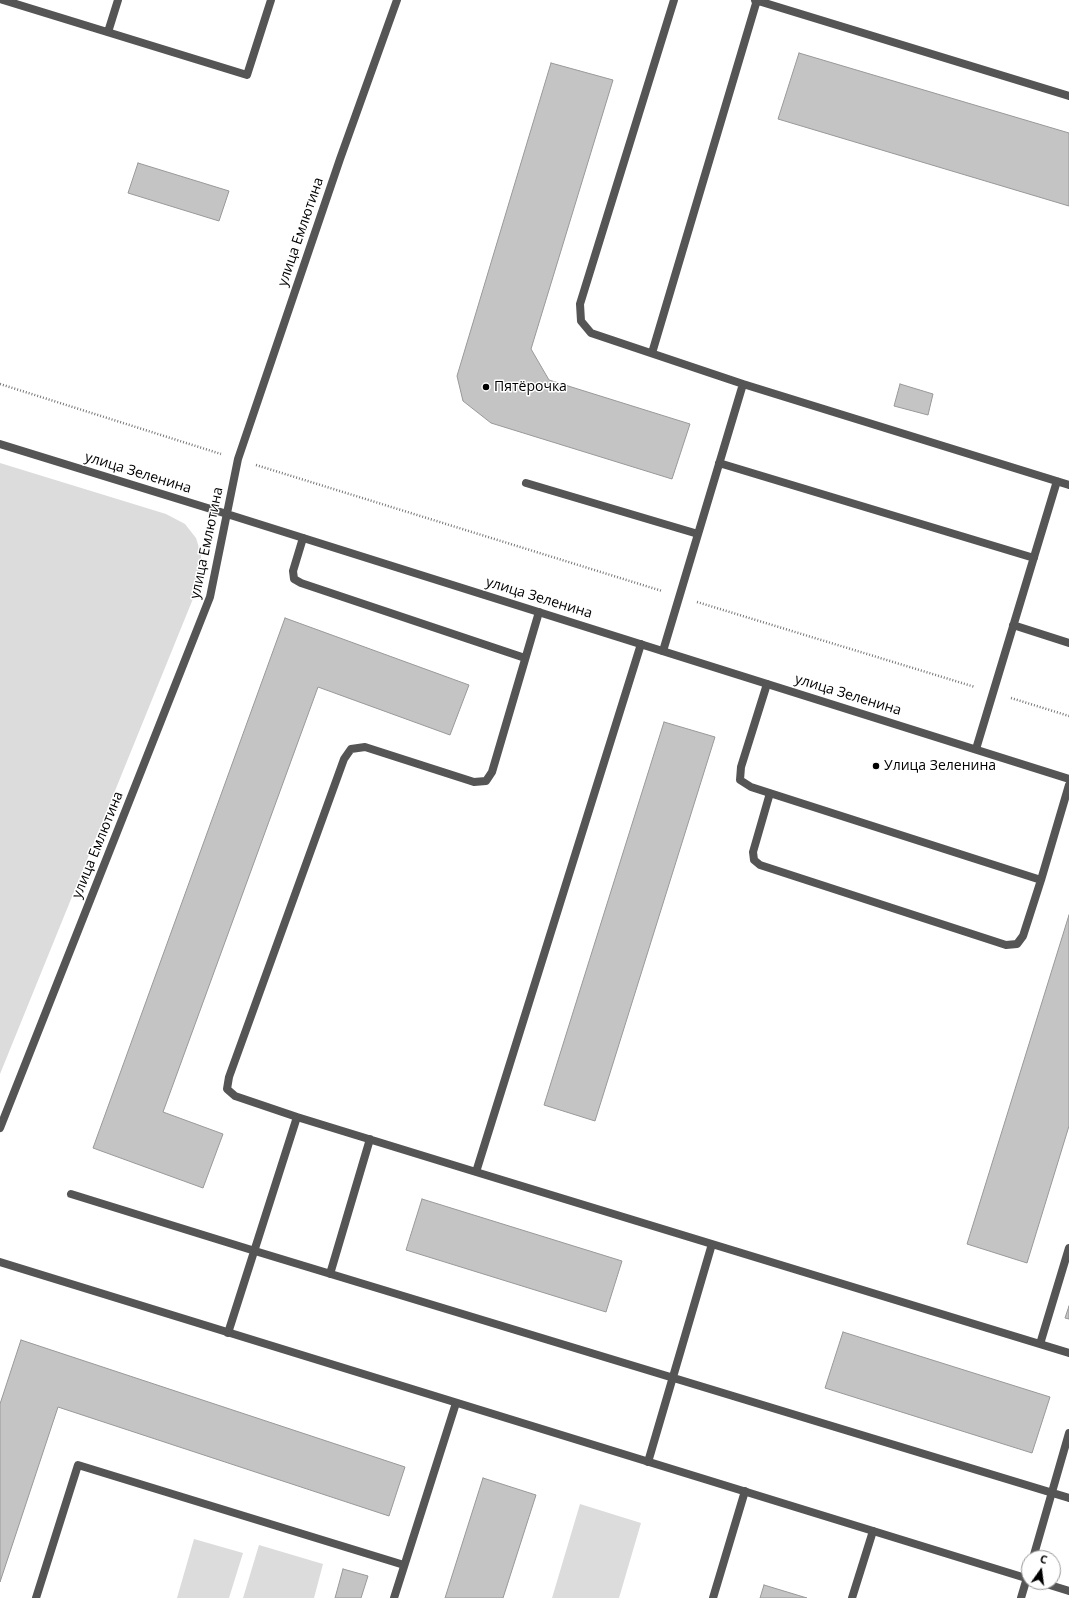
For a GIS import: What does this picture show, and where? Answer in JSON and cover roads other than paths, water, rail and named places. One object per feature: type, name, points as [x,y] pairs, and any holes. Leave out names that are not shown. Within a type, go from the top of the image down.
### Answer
[{"type":"street","points":[[3,0],[247,75],[271,0]]},
{"type":"street","points":[[108,32],[118,0]]},
{"type":"street","name":"улица Емлютина","points":[[0,1128],[210,597],[238,459],[338,166],[397,0]]},
{"type":"street","points":[[674,0],[580,304],[581,321],[591,333],[742,384],[1069,485]]},
{"type":"street","points":[[652,353],[757,0],[1069,96]]},
{"type":"street","points":[[663,651],[742,384]]},
{"type":"street","name":"улица Зеленина","points":[[0,444],[1069,779]]},
{"type":"street","points":[[719,463],[1034,558]]},
{"type":"street","points":[[976,749],[1057,481]]},
{"type":"street","points":[[526,483],[698,534]]},
{"type":"street","points":[[303,538],[293,571],[294,579],[301,583],[525,658]]},
{"type":"street","points":[[539,612],[492,772],[486,781],[474,782],[365,747],[351,749],[344,759],[232,1070],[227,1089],[234,1096],[297,1117],[1069,1353]]},
{"type":"street","points":[[1013,625],[1069,643]]},
{"type":"street","points":[[476,1172],[641,644]]},
{"type":"street","points":[[767,684],[741,767],[740,780],[751,787],[1041,880]]},
{"type":"street","points":[[770,793],[753,852],[754,860],[760,865],[1006,944],[1017,944],[1023,936],[1069,785]]},
{"type":"street","points":[[228,1333],[297,1117]]},
{"type":"street","points":[[330,1274],[370,1139]]},
{"type":"street","points":[[71,1194],[255,1252],[673,1377],[1069,1498]]},
{"type":"street","points":[[648,1462],[712,1244]]},
{"type":"street","points":[[1040,1344],[1066,1272],[1069,1248]]},
{"type":"street","points":[[0,1262],[873,1531],[1021,1574]]},
{"type":"street","points":[[394,1598],[456,1403]]},
{"type":"street","points":[[1035,1550],[1069,1433]]},
{"type":"street","points":[[36,1598],[78,1465],[404,1566]]},
{"type":"street","points":[[713,1598],[745,1491]]},
{"type":"street","points":[[852,1598],[873,1531]]},
{"type":"place","name":"Пятёрочка","points":[[486,387]]},
{"type":"place","name":"Улица Зеленина","points":[[876,766]]}]
